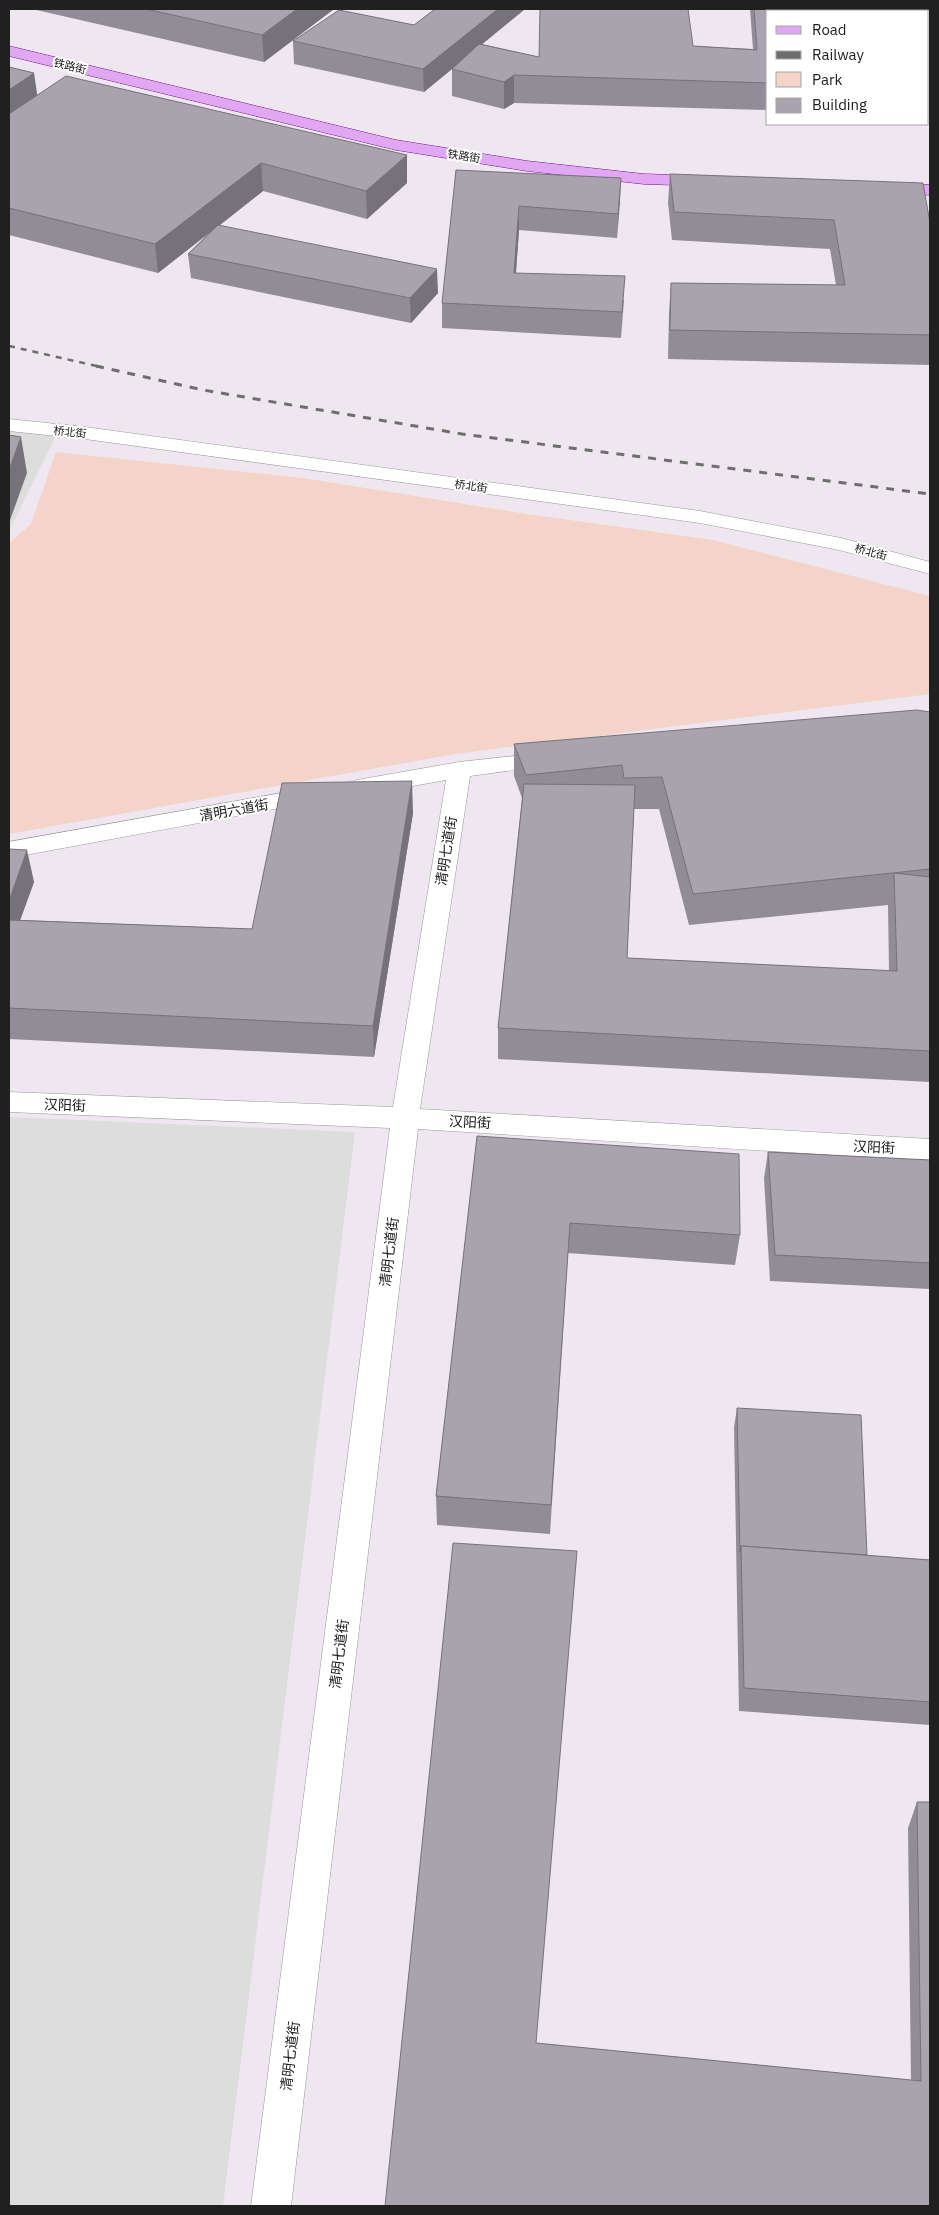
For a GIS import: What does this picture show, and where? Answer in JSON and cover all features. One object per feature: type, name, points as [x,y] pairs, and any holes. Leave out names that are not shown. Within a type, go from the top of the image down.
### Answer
[{"type":"main road","name":"铁路街","points":[[9,51],[396,145],[536,167],[644,179],[723,182]]},
{"type":"main road","points":[[871,188],[930,190]]},
{"type":"street","name":"桥北街","points":[[9,425],[105,436],[700,517],[841,544],[930,568]]},
{"type":"street","points":[[459,770],[577,756]]},
{"type":"street","name":"清明六道街","points":[[9,850],[459,770]]},
{"type":"street","name":"清明七道街","points":[[271,2206],[405,1118],[459,770]]},
{"type":"street","name":"汉阳街","points":[[9,1102],[405,1118],[930,1150]]},
{"type":"shaded area","points":[[9,429],[58,432],[9,531]]},
{"type":"shaded area","points":[[9,1117],[355,1132],[223,2206],[9,2206]]},
{"type":"green space","points":[[56,452],[303,478],[527,514],[713,540],[930,596],[930,694],[455,754],[9,834],[9,543],[31,524]]},
{"type":"building","points":[[146,9],[297,9],[262,35]]},
{"type":"building","points":[[435,9],[498,9],[423,69],[293,41],[339,10],[414,25]]},
{"type":"building","points":[[540,9],[688,9],[693,46],[757,50],[754,9],[870,10],[766,10],[766,83],[514,75],[504,82],[452,69],[479,44],[539,57]]},
{"type":"building","points":[[9,67],[34,73],[9,90]]},
{"type":"building","points":[[66,76],[407,155],[366,191],[261,163],[155,244],[9,208],[9,114]]},
{"type":"building","points":[[456,170],[621,178],[618,214],[519,206],[514,273],[625,276],[622,312],[442,303]]},
{"type":"building","points":[[670,174],[923,183],[930,223],[930,335],[670,330],[671,283],[845,285],[834,220],[674,212]]},
{"type":"building","points":[[218,225],[437,269],[410,298],[188,254]]},
{"type":"building","points":[[9,435],[21,437],[9,470]]},
{"type":"building","points":[[917,710],[930,712],[930,869],[693,894],[662,777],[624,778],[622,765],[526,775],[514,744]]},
{"type":"building","points":[[412,781],[373,1026],[9,1008],[9,920],[252,929],[282,783]]},
{"type":"building","points":[[524,784],[635,785],[627,958],[897,971],[894,873],[930,877],[930,1051],[498,1028]]},
{"type":"building","points":[[9,849],[27,850],[9,901]]},
{"type":"building","points":[[477,1136],[739,1154],[740,1235],[570,1223],[551,1505],[436,1496]]},
{"type":"building","points":[[768,1152],[930,1160],[930,1263],[775,1255]]},
{"type":"building","points":[[737,1408],[861,1415],[867,1555],[741,1546],[740,1552]]},
{"type":"building","points":[[453,1543],[577,1551],[536,2043],[921,2081],[917,1802],[930,1802],[930,2206],[385,2206]]},
{"type":"building","points":[[741,1546],[930,1560],[930,1702],[744,1688]]},
{"type":"railway","points":[[9,346],[101,367]]},
{"type":"railway","points":[[96,366],[203,390],[462,434],[930,494]]}]
